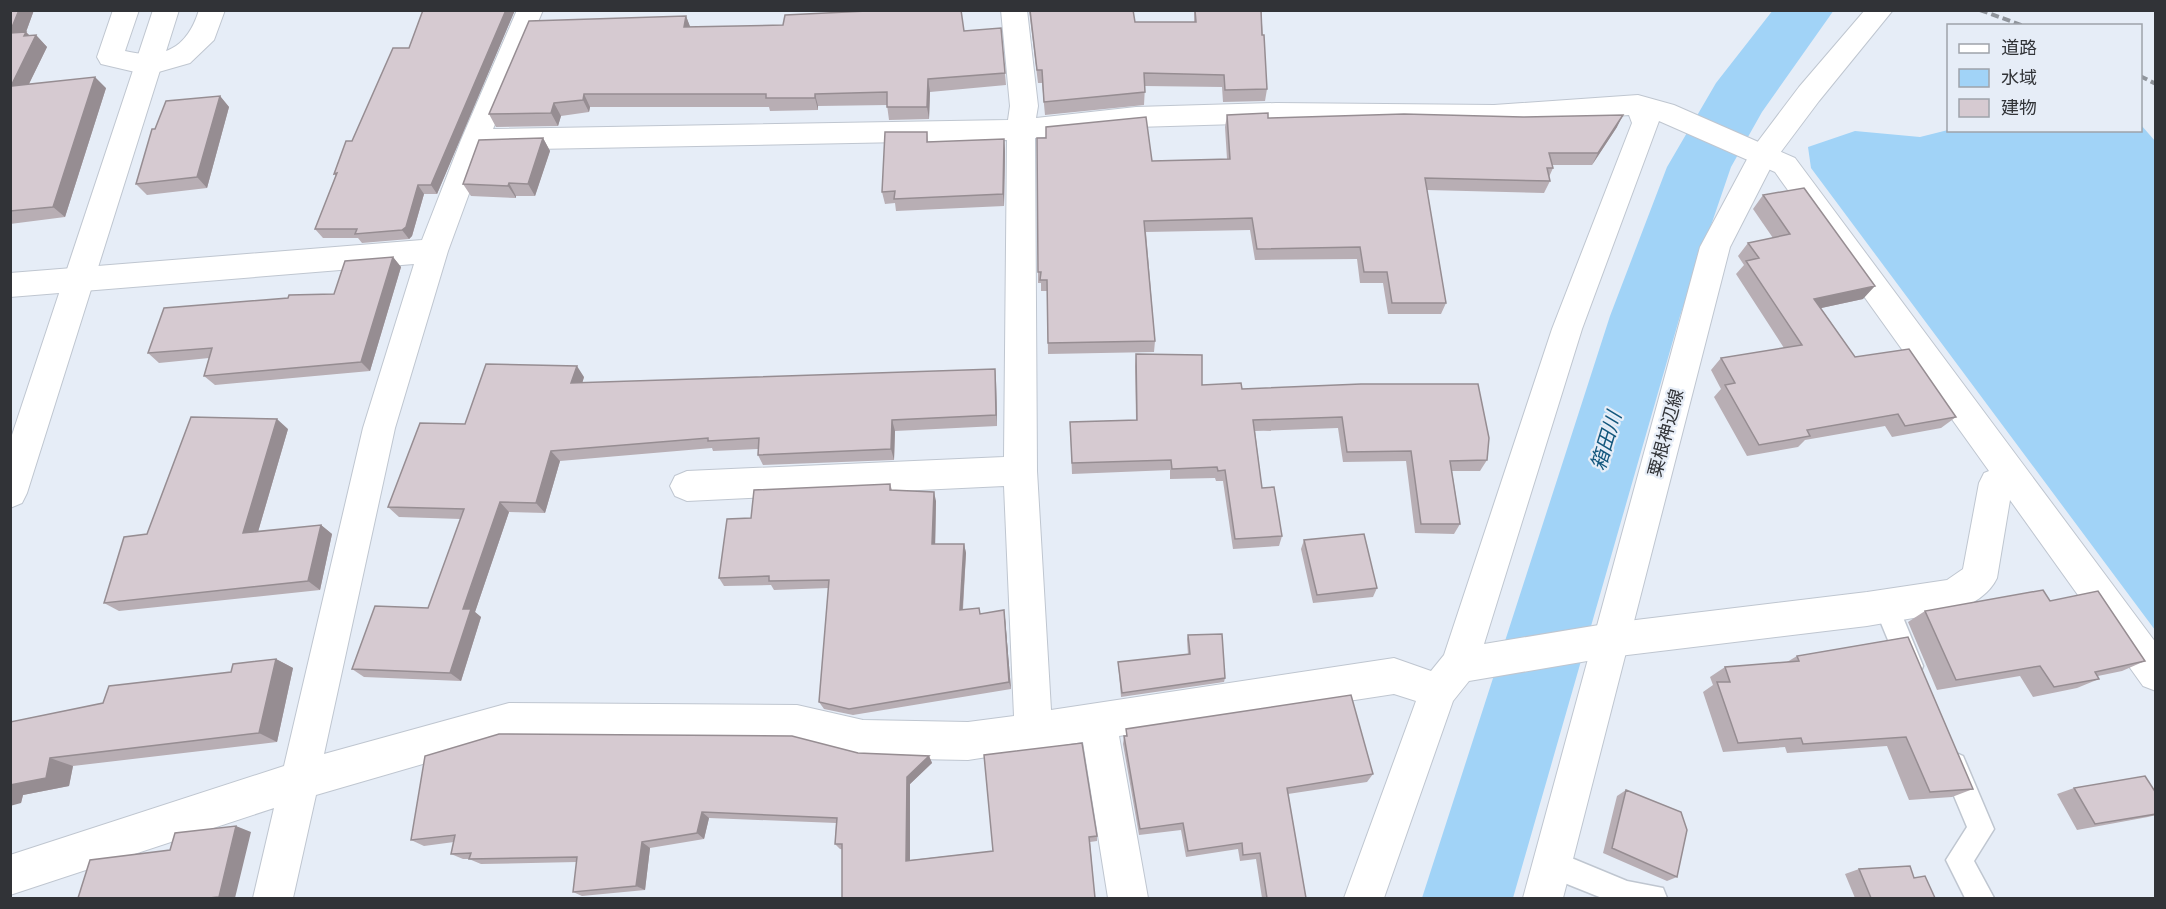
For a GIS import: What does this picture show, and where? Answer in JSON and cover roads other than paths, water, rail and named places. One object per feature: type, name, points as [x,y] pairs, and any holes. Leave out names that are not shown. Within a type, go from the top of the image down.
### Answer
[{"type":"street","points":[[126,10],[110,57],[148,66],[181,57],[205,34],[212,10]]},
{"type":"street","points":[[273,898],[379,428],[433,252],[475,140],[530,10]]},
{"type":"street","points":[[1014,10],[1024,106],[1020,471],[1033,731]]},
{"type":"street","name":"粟根神辺線","points":[[1543,898],[1715,247],[1759,153],[1880,10]]},
{"type":"street","points":[[10,492],[162,22]]},
{"type":"street","points":[[475,140],[1022,130],[1136,117],[1276,113],[1494,115],[1651,108],[1785,165],[2156,674]]},
{"type":"street","points":[[1364,898],[1448,678],[1567,329],[1651,108]]},
{"type":"street","points":[[10,285],[433,252]]},
{"type":"street","points":[[687,486],[1020,471]]},
{"type":"street","points":[[10,875],[300,780],[509,721],[797,723],[864,739],[968,741],[1394,675],[1448,678],[1611,640],[1886,606],[1954,595],[1979,578],[1996,483],[2012,476]]},
{"type":"street","points":[[1098,721],[1128,898]]},
{"type":"lane","points":[[1886,606],[1922,690]]},
{"type":"lane","points":[[1945,744],[1981,829],[1959,861],[1980,898]]},
{"type":"lane","points":[[1552,864],[1627,895],[1653,898]]},
{"type":"water","points":[[2142,126],[2156,142],[2155,630],[1811,168],[1808,147],[1855,131],[1920,137],[1947,130],[2142,132]]},
{"type":"waterway","name":"箱田川","points":[[1467,898],[1645,316],[1699,167],[1738,99],[1805,10]]},
{"type":"railway","points":[[1980,10],[2018,24]]},
{"type":"railway","points":[[2142,77],[2156,84]]}]
